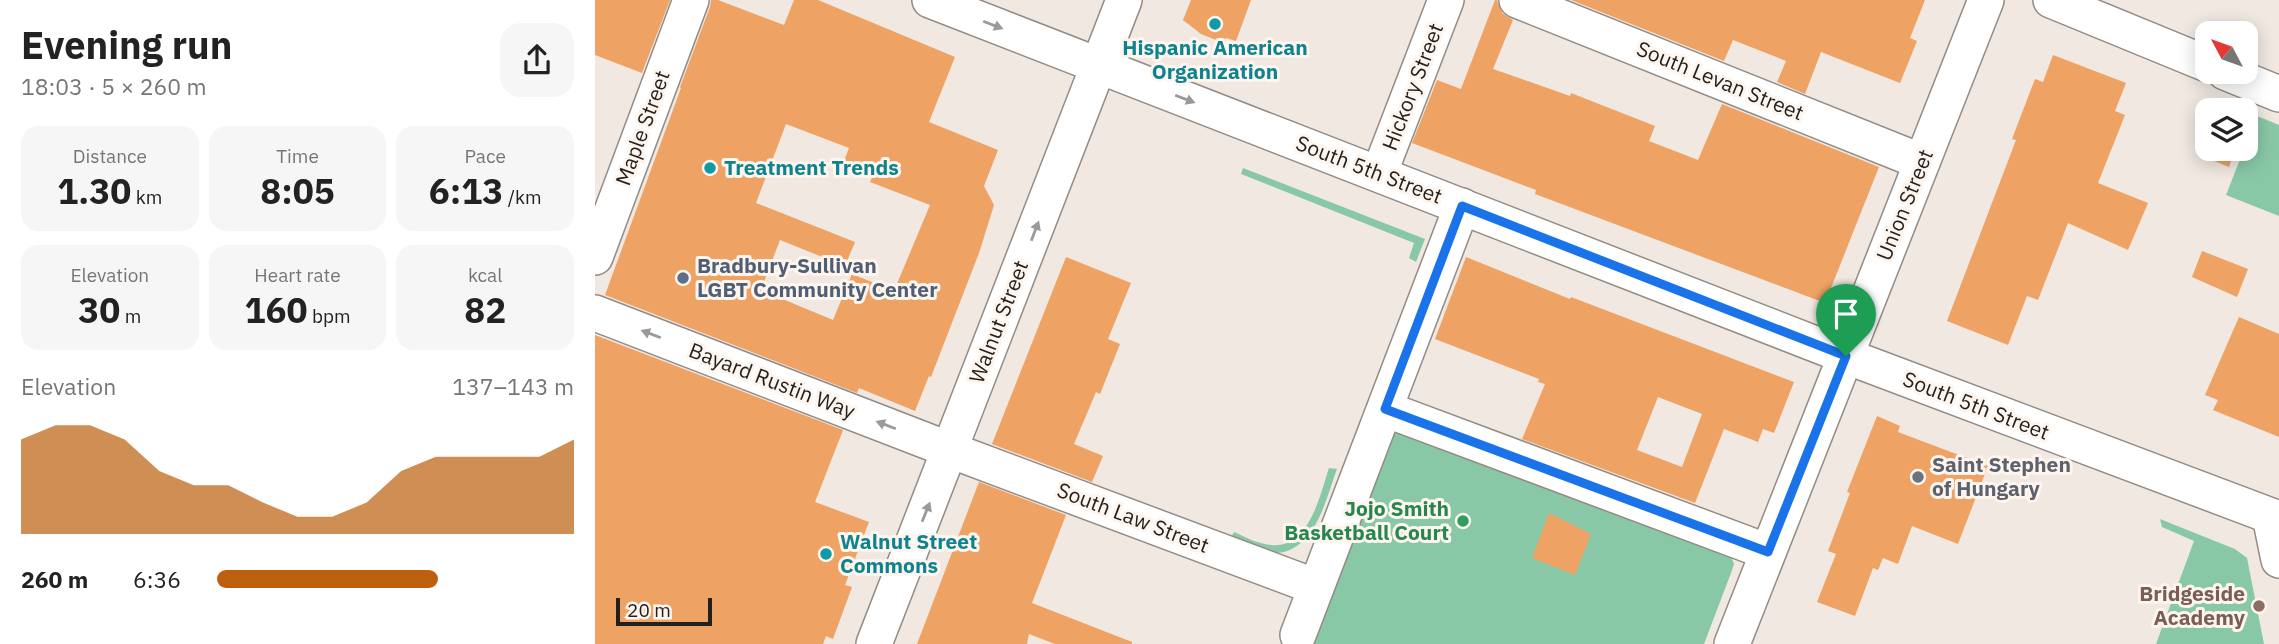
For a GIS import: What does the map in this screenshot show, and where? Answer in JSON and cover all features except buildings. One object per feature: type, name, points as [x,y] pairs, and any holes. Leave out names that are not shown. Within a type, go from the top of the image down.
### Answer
[{"type":"street","name":"Maple Street","points":[[595,257],[691,0]]},
{"type":"street","name":"South 5th Street","points":[[930,0],[1846,356],[2274,517]]},
{"type":"street","name":"Walnut Street","points":[[874,644],[1124,0]]},
{"type":"street","name":"Hickory Street","points":[[1380,174],[1446,0]]},
{"type":"street","name":"South Levan Street","points":[[1517,0],[1922,162]]},
{"type":"street","name":"Union Street","points":[[1732,644],[1986,0]]},
{"type":"street","points":[[2051,0],[2195,59]]},
{"type":"street","points":[[2254,84],[2279,94]]},
{"type":"street","points":[[1298,635],[1462,206]]},
{"type":"street","name":"Bayard Rustin Way","points":[[595,313],[950,450]]},
{"type":"street","points":[[1385,409],[1768,552]]},
{"type":"street","name":"South Law Street","points":[[950,450],[1316,587]]},
{"type":"street","points":[[2274,517],[2279,560]]},
{"type":"green space","points":[[2258,116],[2279,125],[2279,216],[2226,195],[2239,161],[2258,161]]},
{"type":"green space","points":[[1243,168],[1425,239],[1416,262],[1409,258],[1414,243],[1241,174]]},
{"type":"green space","points":[[1391,426],[1730,554],[1734,564],[1704,644],[1306,644]]},
{"type":"green space","points":[[1329,468],[1337,469],[1323,508],[1310,533],[1301,543],[1290,550],[1272,553],[1230,539],[1234,532],[1265,544],[1280,545],[1292,541],[1302,532],[1316,508]]},
{"type":"green space","points":[[2160,519],[2235,549],[2247,558],[2264,644],[2156,644],[2194,541],[2162,527]]},
{"type":"place","name":"Hispanic American Organization","points":[[1215,24]]},
{"type":"place","name":"Treatment Trends","points":[[710,168]]},
{"type":"place","name":"Bradbury-Sullivan LGBT Community Center","points":[[683,278]]},
{"type":"place","name":"Saint Stephen of Hungary","points":[[1918,477]]},
{"type":"place","name":"Jojo Smith Basketball Court","points":[[1463,521]]},
{"type":"place","name":"Walnut Street Commons","points":[[826,554]]},
{"type":"place","name":"Bridgeside Academy","points":[[2259,606]]},
{"type":"route","points":[[1462,206],[1846,356],[1768,552],[1385,409],[1462,206]]}]
